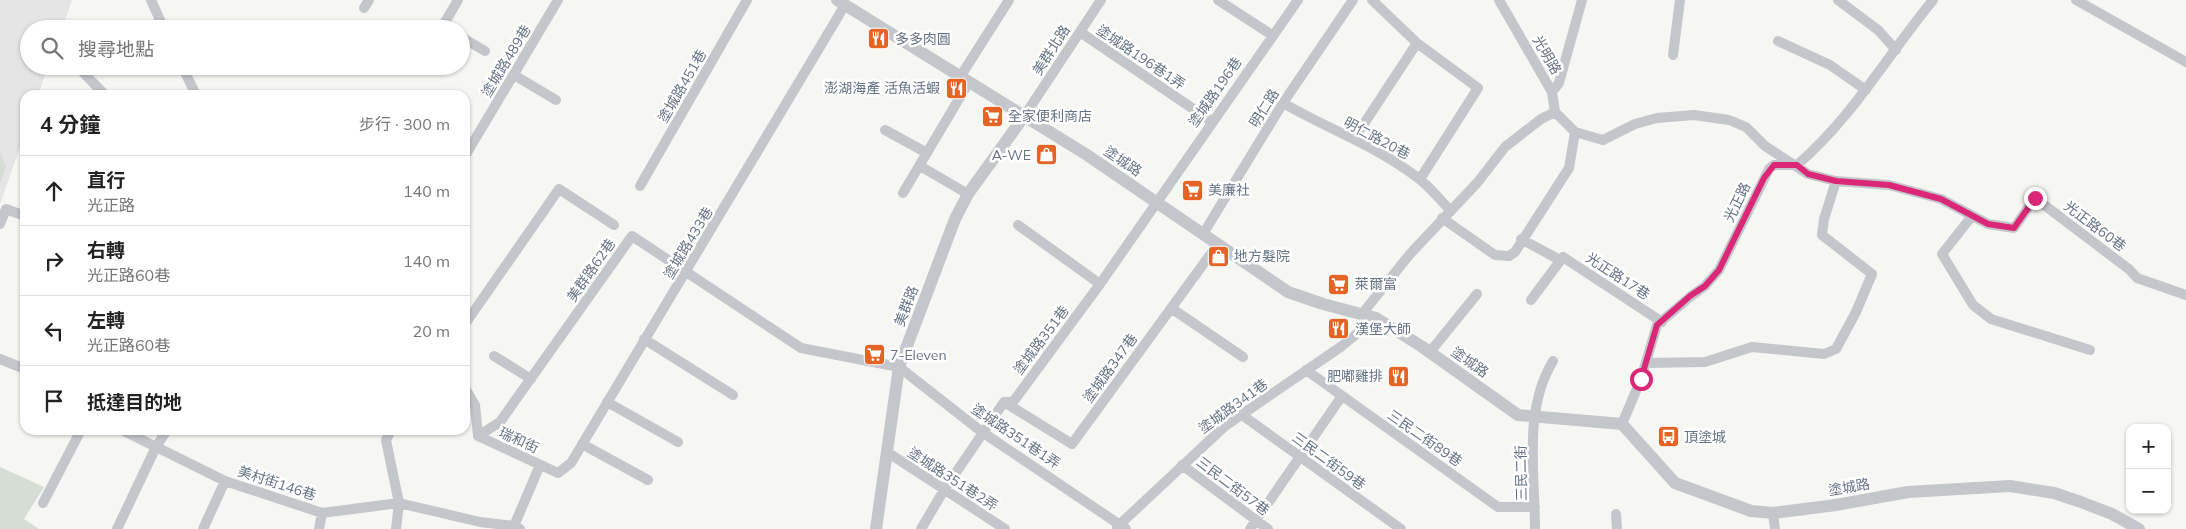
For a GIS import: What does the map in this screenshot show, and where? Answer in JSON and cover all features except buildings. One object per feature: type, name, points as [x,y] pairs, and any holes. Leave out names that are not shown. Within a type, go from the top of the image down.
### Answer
[{"type":"street","points":[[151,0],[160,20]]},
{"type":"street","points":[[448,20],[458,0]]},
{"type":"street","name":"塗城路489巷","points":[[470,148],[558,0]]},
{"type":"street","name":"塗城路451巷","points":[[640,186],[747,0]]},
{"type":"street","name":"美群北路","points":[[1025,116],[1101,0]]},
{"type":"street","points":[[1218,0],[1272,36]]},
{"type":"street","name":"塗城路196巷","points":[[1158,202],[1212,121],[1298,0]]},
{"type":"street","name":"明仁路","points":[[1203,234],[1283,103],[1353,0]]},
{"type":"street","points":[[1372,0],[1417,43],[1478,88],[1420,179]]},
{"type":"street","name":"光明路","points":[[1499,0],[1552,92],[1559,83],[1582,0]]},
{"type":"street","points":[[1674,55],[1680,0]]},
{"type":"street","points":[[1838,0],[1878,30],[1896,50]]},
{"type":"street","points":[[1797,165],[1823,143],[1851,111],[1933,0]]},
{"type":"street","points":[[2076,0],[2186,62]]},
{"type":"street","points":[[904,193],[1007,1]]},
{"type":"street","name":"塗城路","points":[[841,2],[1025,116],[1158,202],[1288,292],[1323,304],[1376,318],[1430,352],[1518,415],[1622,424],[1675,483],[1751,511],[1773,513],[1836,505],[1908,492],[2010,486],[2054,493],[2112,514],[2139,529]]},
{"type":"street","name":"塗城路433巷","points":[[540,465],[558,473],[571,464],[644,339],[686,273],[841,2]]},
{"type":"street","name":"塗城路196巷1弄","points":[[1080,32],[1212,121]]},
{"type":"street","points":[[1778,41],[1830,65],[1866,90]]},
{"type":"street","points":[[470,42],[485,51]]},
{"type":"street","points":[[1354,139],[1417,43]]},
{"type":"street","points":[[86,75],[100,90]]},
{"type":"street","points":[[186,75],[194,90]]},
{"type":"street","points":[[514,75],[556,100]]},
{"type":"street","points":[[1442,218],[1495,255],[1510,256],[1569,168],[1575,132],[1555,112],[1552,92]]},
{"type":"street","name":"明仁路20巷","points":[[1283,103],[1317,123],[1354,139],[1420,179],[1450,210]]},
{"type":"street","points":[[1362,314],[1410,254],[1477,183],[1505,147],[1540,119],[1555,112]]},
{"type":"street","name":"美群路","points":[[876,529],[899,367],[955,219],[968,194],[1025,116]]},
{"type":"street","name":"光正路60巷","points":[[1575,132],[1603,140],[1635,124],[1657,118],[1694,116],[1746,127],[1765,146],[1797,165],[1808,174],[1836,181],[1889,185],[1941,199],[1988,224],[2014,228],[2035,198],[2130,270],[2137,278],[2186,294]]},
{"type":"street","points":[[885,130],[927,153]]},
{"type":"street","name":"光正路","points":[[1622,424],[1646,364],[1655,329],[1690,296],[1705,286],[1719,270],[1769,169],[1774,165],[1797,165]]},
{"type":"street","points":[[920,166],[968,194]]},
{"type":"street","points":[[1646,364],[1705,362],[1752,347],[1805,354],[1824,354],[1836,349],[1856,312],[1872,274],[1822,235],[1824,220],[1836,181]]},
{"type":"street","points":[[470,317],[559,189],[614,225]]},
{"type":"street","name":"塗城路351巷","points":[[921,529],[982,432],[1004,402],[1012,402],[1100,284],[1158,202]]},
{"type":"street","points":[[0,224],[6,208],[20,214]]},
{"type":"street","points":[[1972,216],[1942,254],[1973,305],[1991,319],[2090,350]]},
{"type":"street","points":[[1018,225],[1100,284]]},
{"type":"street","name":"美群路62巷","points":[[478,436],[500,422],[632,236],[801,348],[899,367]]},
{"type":"street","name":"光正路17巷","points":[[1521,239],[1560,260],[1563,257],[1662,322]]},
{"type":"street","name":"塗城路347巷","points":[[1004,402],[1072,444],[1218,244]]},
{"type":"street","points":[[1531,300],[1560,260]]},
{"type":"street","points":[[1430,352],[1477,294]]},
{"type":"street","points":[[1171,308],[1243,357]]},
{"type":"street","name":"塗城路341巷","points":[[1121,527],[1182,465],[1224,426],[1306,370],[1376,318]]},
{"type":"street","points":[[644,339],[733,395]]},
{"type":"street","points":[[494,356],[531,379]]},
{"type":"street","points":[[0,359],[20,367]]},
{"type":"street","points":[[1540,361],[1547,371]]},
{"type":"street","name":"三民二街","points":[[1535,529],[1534,417],[1547,371],[1553,361]]},
{"type":"street","name":"塗城路351巷1弄","points":[[899,367],[982,432],[1121,527]]},
{"type":"street","name":"三民二街89巷","points":[[1306,370],[1498,507],[1535,508]]},
{"type":"street","name":"瑞和街","points":[[470,396],[475,405],[478,436],[540,465]]},
{"type":"street","points":[[1253,525],[1342,396]]},
{"type":"street","points":[[607,402],[678,442]]},
{"type":"street","name":"三民二街59巷","points":[[1242,415],[1401,529]]},
{"type":"street","points":[[43,502],[78,435]]},
{"type":"street","name":"美村街146巷","points":[[132,435],[225,481],[322,513],[399,503],[480,526],[517,527]]},
{"type":"street","points":[[116,529],[164,435]]},
{"type":"street","points":[[388,435],[386,440],[399,503],[396,529]]},
{"type":"street","points":[[582,444],[648,480]]},
{"type":"street","name":"塗城路351巷2弄","points":[[887,452],[1005,529]]},
{"type":"street","points":[[517,527],[540,465]]},
{"type":"street","name":"三民二街57巷","points":[[1182,465],[1253,525],[1268,529]]},
{"type":"street","points":[[204,529],[225,481]]},
{"type":"street","points":[[319,529],[322,513]]},
{"type":"street","points":[[1773,513],[1775,529]]},
{"type":"street","points":[[1616,514],[1617,529]]},
{"type":"shaded area","points":[[0,0],[72,0],[65,20],[20,20],[20,75],[45,75],[40,90],[20,90],[20,147],[0,204]]},
{"type":"shaded area","points":[[0,151],[6,167],[0,184]]},
{"type":"shaded area","points":[[0,467],[44,487],[24,519],[39,529],[0,529]]},
{"type":"place","name":"多多肉圓","points":[[879,39]]},
{"type":"place","name":"澎湖海產 活魚活蝦","points":[[956,88]]},
{"type":"place","name":"全家便利商店","points":[[992,116]]},
{"type":"place","name":"A-WE","points":[[1047,155]]},
{"type":"place","name":"美廉社","points":[[1192,190]]},
{"type":"place","name":"地方髮院","points":[[1218,256]]},
{"type":"place","name":"萊爾富","points":[[1339,284]]},
{"type":"place","name":"漢堡大師","points":[[1339,329]]},
{"type":"place","name":"7-Eleven","points":[[874,355]]},
{"type":"place","name":"肥嘟雞排","points":[[1399,376]]},
{"type":"place","name":"頂塗城","points":[[1668,437]]},
{"type":"route","points":[[1641,379],[1657,325],[1714,278],[1764,178],[1769,169],[1774,165],[1797,165],[1808,174],[1836,181],[1889,185],[1941,199],[1988,224],[2014,228],[2035,198]]}]
